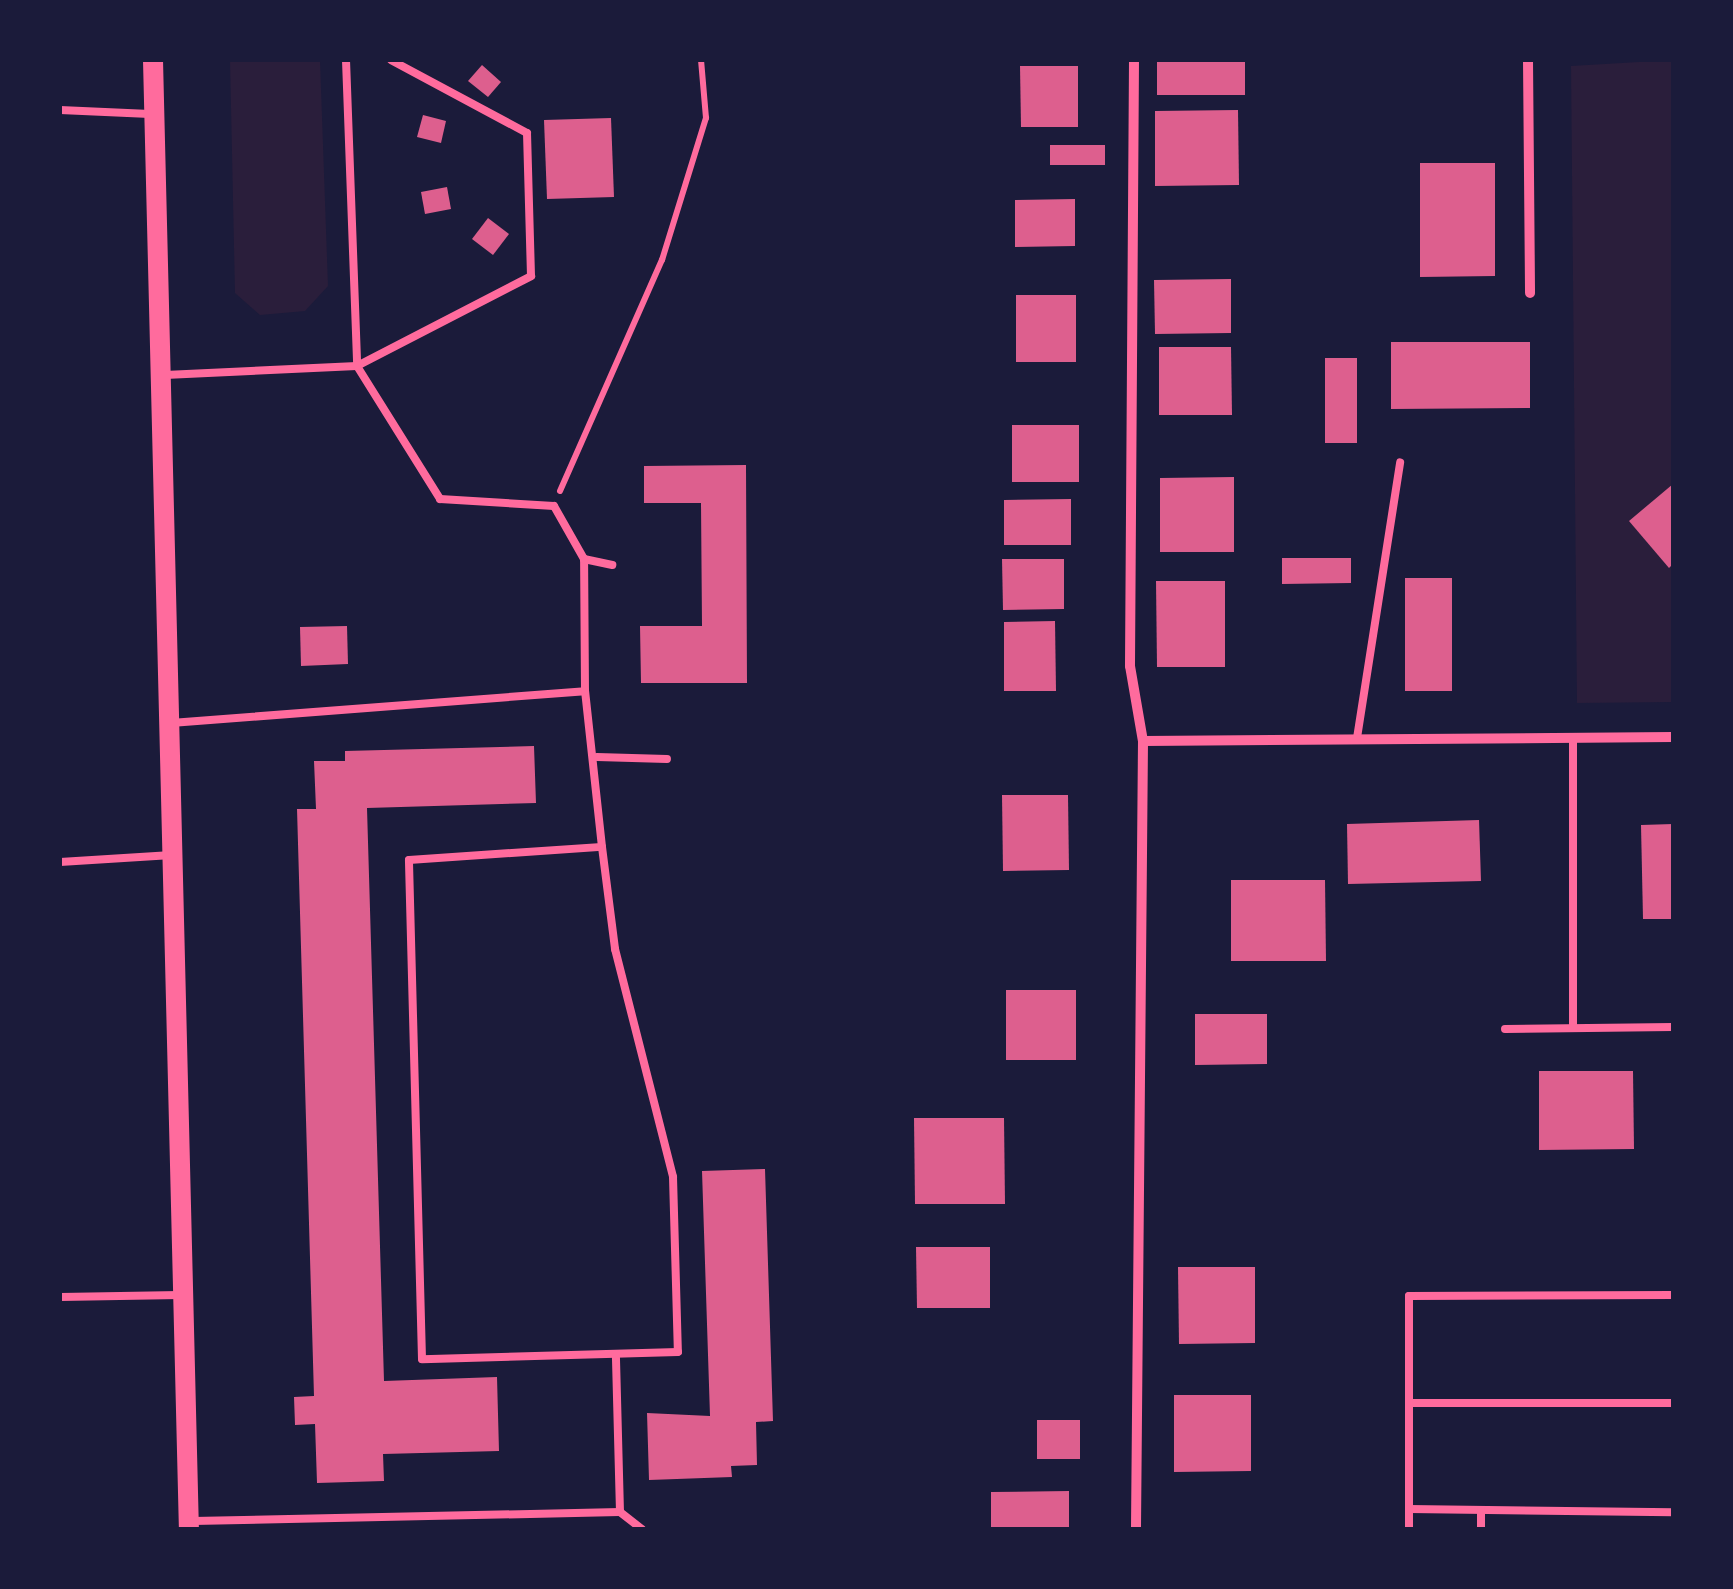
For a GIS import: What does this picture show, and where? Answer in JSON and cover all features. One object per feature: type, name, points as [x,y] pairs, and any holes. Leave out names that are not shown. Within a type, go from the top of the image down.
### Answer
[{"type":"main road","points":[[153,60],[189,1525]]},
{"type":"street","points":[[1134,60],[1130,666],[1143,741],[1136,1529]]},
{"type":"street","points":[[1528,60],[1530,294]]},
{"type":"street","points":[[1143,741],[1673,737]]},
{"type":"lane","points":[[346,60],[357,366],[440,499],[554,506],[584,559],[586,691],[597,757],[602,846],[615,950],[673,1177],[678,1352],[422,1358],[410,860],[602,846]]},
{"type":"lane","points":[[160,376],[357,366],[532,276],[526,133],[391,60]]},
{"type":"lane","points":[[60,110],[154,114]]},
{"type":"lane","points":[[1357,738],[1400,462]]},
{"type":"lane","points":[[584,559],[612,564]]},
{"type":"lane","points":[[169,723],[586,691]]},
{"type":"lane","points":[[1573,1028],[1574,738]]},
{"type":"lane","points":[[597,757],[666,759]]},
{"type":"lane","points":[[60,862],[172,855]]},
{"type":"lane","points":[[1505,1029],[1673,1027]]},
{"type":"lane","points":[[60,1296],[182,1295]]},
{"type":"lane","points":[[1409,1529],[1409,1296],[1673,1295]]},
{"type":"lane","points":[[616,1354],[620,1512]]},
{"type":"lane","points":[[1409,1403],[1673,1403]]},
{"type":"lane","points":[[1409,1509],[1673,1512]]},
{"type":"lane","points":[[1481,1510],[1481,1529]]},
{"type":"lane","points":[[189,1525],[620,1512],[642,1529]]},
{"type":"lane","points":[[510,1515],[511,1529]]},
{"type":"path","points":[[554,506],[662,260],[706,118],[701,60]]},
{"type":"shaded area","points":[[230,60],[320,60],[328,286],[305,311],[260,315],[235,293]]},
{"type":"shaded area","points":[[1673,60],[1673,702],[1577,703],[1571,66]]},
{"type":"building","points":[[1157,60],[1245,60],[1245,95],[1157,95]]},
{"type":"building","points":[[482,65],[501,82],[488,97],[468,81]]},
{"type":"building","points":[[1020,66],[1078,66],[1078,127],[1021,127]]},
{"type":"building","points":[[1238,110],[1239,185],[1155,186],[1155,111]]},
{"type":"building","points":[[423,115],[446,121],[441,143],[417,137]]},
{"type":"building","points":[[611,118],[614,197],[547,199],[544,120]]},
{"type":"building","points":[[1050,145],[1105,145],[1105,165],[1050,165]]},
{"type":"building","points":[[1420,163],[1495,163],[1495,276],[1420,277]]},
{"type":"building","points":[[447,187],[451,209],[425,214],[421,192]]},
{"type":"building","points":[[1075,199],[1075,246],[1015,247],[1015,200]]},
{"type":"building","points":[[488,218],[509,234],[493,255],[472,239]]},
{"type":"building","points":[[1231,279],[1231,333],[1155,334],[1154,280]]},
{"type":"building","points":[[1016,295],[1076,295],[1076,362],[1016,362]]},
{"type":"building","points":[[1391,342],[1530,342],[1530,408],[1391,409]]},
{"type":"building","points":[[1159,347],[1231,347],[1232,415],[1159,415]]},
{"type":"building","points":[[1325,358],[1357,358],[1357,443],[1325,443]]},
{"type":"building","points":[[1012,425],[1079,425],[1079,482],[1012,482]]},
{"type":"building","points":[[746,465],[747,683],[641,683],[640,626],[702,626],[701,503],[644,503],[644,466]]},
{"type":"building","points":[[1234,477],[1234,552],[1160,552],[1160,478]]},
{"type":"building","points":[[1673,484],[1673,564],[1669,568],[1629,521]]},
{"type":"building","points":[[1071,499],[1071,545],[1004,545],[1004,500]]},
{"type":"building","points":[[1282,558],[1351,558],[1351,583],[1282,584]]},
{"type":"building","points":[[1002,559],[1064,559],[1064,609],[1003,610]]},
{"type":"building","points":[[1405,578],[1452,578],[1452,691],[1405,691]]},
{"type":"building","points":[[1156,581],[1225,581],[1225,667],[1157,667]]},
{"type":"building","points":[[1055,621],[1056,691],[1004,691],[1004,622]]},
{"type":"building","points":[[347,626],[348,664],[301,666],[300,627]]},
{"type":"building","points":[[534,746],[536,803],[367,808],[384,1381],[497,1377],[499,1451],[383,1454],[384,1481],[317,1483],[315,1424],[295,1425],[294,1397],[314,1396],[297,809],[316,809],[314,761],[345,761],[345,751]]},
{"type":"building","points":[[1002,795],[1068,795],[1069,870],[1003,871]]},
{"type":"building","points":[[1479,820],[1481,881],[1348,884],[1347,824]]},
{"type":"building","points":[[1673,824],[1673,919],[1643,919],[1641,825]]},
{"type":"building","points":[[1231,880],[1325,880],[1326,961],[1231,961]]},
{"type":"building","points":[[1006,990],[1076,990],[1076,1060],[1006,1060]]},
{"type":"building","points":[[1195,1014],[1267,1014],[1267,1064],[1195,1065]]},
{"type":"building","points":[[1539,1071],[1633,1071],[1634,1149],[1539,1150]]},
{"type":"building","points":[[914,1118],[1004,1118],[1005,1204],[915,1204]]},
{"type":"building","points":[[765,1169],[773,1421],[756,1422],[757,1465],[731,1466],[732,1477],[649,1480],[647,1413],[710,1416],[702,1171]]},
{"type":"building","points":[[916,1247],[990,1247],[990,1308],[917,1308]]},
{"type":"building","points":[[1178,1267],[1255,1267],[1255,1343],[1179,1344]]},
{"type":"building","points":[[1174,1395],[1251,1395],[1251,1471],[1174,1472]]},
{"type":"building","points":[[1037,1420],[1080,1420],[1080,1459],[1037,1459]]},
{"type":"building","points":[[1069,1491],[1069,1529],[991,1529],[991,1492]]}]
